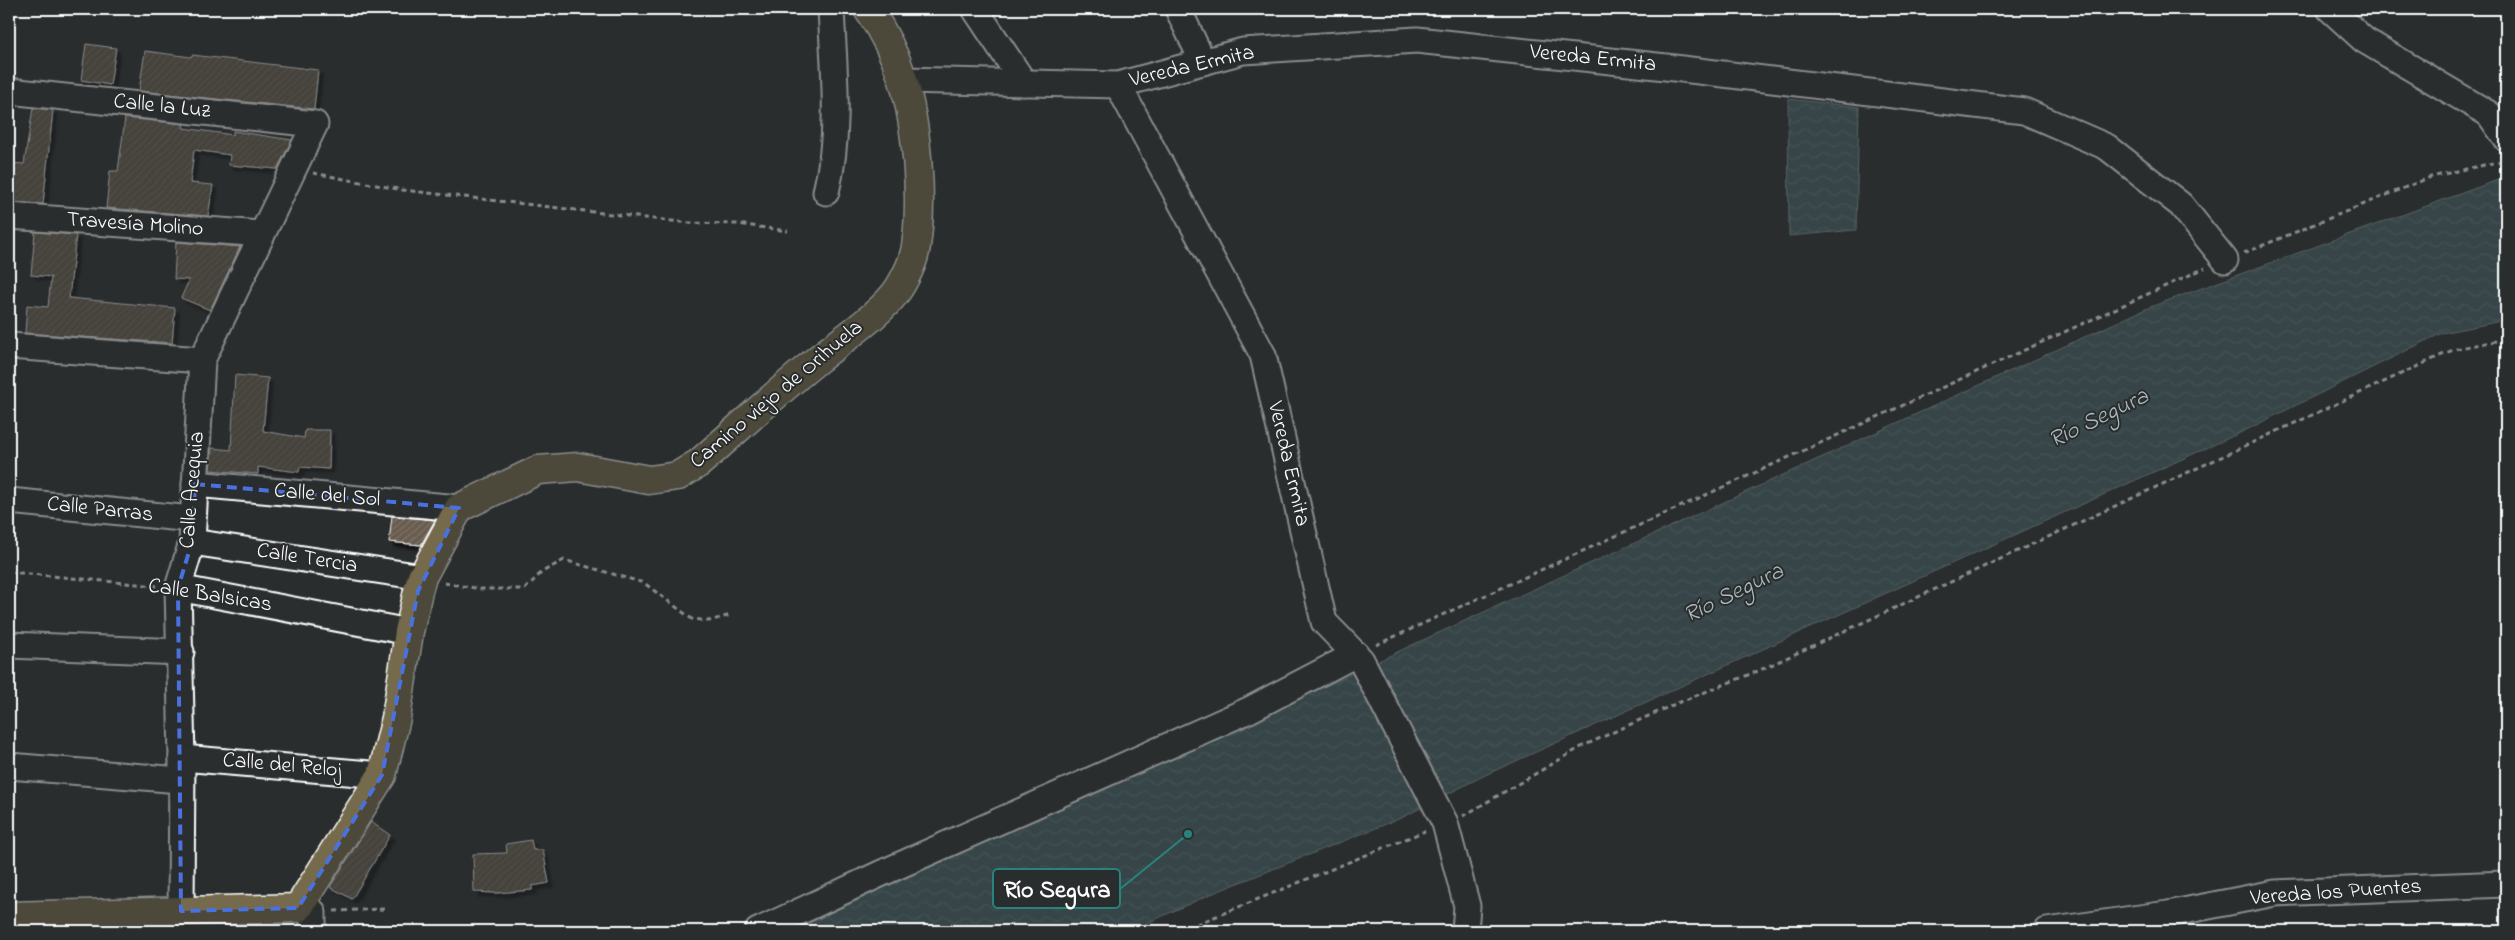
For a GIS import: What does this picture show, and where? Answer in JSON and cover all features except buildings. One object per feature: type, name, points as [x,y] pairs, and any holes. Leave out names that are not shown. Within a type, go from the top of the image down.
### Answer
[{"type":"main road","name":"Camino viejo de Orihuela","points":[[460,508],[538,470],[578,467],[649,480],[678,476],[700,463],[815,362],[872,316],[898,290],[910,267],[916,246],[918,193],[913,121],[903,80],[887,39],[868,9]]},
{"type":"main road","points":[[9,916],[181,911],[308,917],[382,775],[396,718],[409,632],[422,578],[460,508]]},
{"type":"street","points":[[826,192],[833,162],[836,123],[831,9]]},
{"type":"street","points":[[975,9],[1024,83]]},
{"type":"street","points":[[1178,9],[1203,62]]},
{"type":"street","points":[[2330,9],[2364,40],[2489,114],[2506,138]]},
{"type":"street","name":"Vereda Ermita","points":[[1465,931],[1467,906],[1445,823],[1358,657],[1324,622],[1262,355],[1118,85],[1243,51],[1417,40],[1666,66],[2024,111],[2107,147],[2181,205],[2225,260]]},
{"type":"street","points":[[903,80],[1118,85]]},
{"type":"street","name":"Calle la Luz","points":[[9,91],[315,124]]},
{"type":"street","name":"Calle Acequia","points":[[181,911],[178,588],[192,530],[202,360],[315,124]]},
{"type":"street","name":"Travesía Molino","points":[[9,216],[262,234]]},
{"type":"street","points":[[9,346],[202,360]]},
{"type":"street","name":"Calle del Sol","points":[[195,484],[460,508]]},
{"type":"street","name":"Calle Parras","points":[[9,501],[192,530]]},
{"type":"street","name":"Calle Tercia","points":[[192,530],[422,578]]},
{"type":"street","name":"Calle Balsicas","points":[[178,588],[409,632]]},
{"type":"street","points":[[9,645],[180,652]]},
{"type":"street","points":[[758,931],[915,858],[1249,710],[1358,657]]},
{"type":"street","name":"Calle del Reloj","points":[[9,766],[382,775]]},
{"type":"street","name":"Vereda los Puentes","points":[[2047,931],[2150,916],[2275,893],[2506,884]]},
{"type":"path","points":[[1358,657],[2225,260],[2431,177],[2506,160]]},
{"type":"path","points":[[293,169],[403,190],[689,223],[737,224],[788,231]]},
{"type":"path","points":[[1180,931],[1445,823],[1459,819],[1591,742],[1675,704],[1758,670],[2455,349],[2506,339]]},
{"type":"path","points":[[422,578],[481,589],[525,589],[542,572],[564,560],[644,583],[692,619],[709,621],[731,615]]},
{"type":"path","name":"Calle Balsicas","points":[[9,572],[178,588]]},
{"type":"path","points":[[308,917],[384,908]]},
{"type":"highlighted area","points":[[195,484],[459,508],[418,591],[382,775],[298,908],[181,911],[178,588],[192,542]]},
{"type":"water","points":[[1788,99],[1859,107],[1856,230],[1789,236]]},
{"type":"water","points":[[2506,177],[2506,320],[2442,333],[2244,431],[1483,776],[1401,818],[1211,894],[1130,931],[781,931],[1339,680],[2150,307]]},
{"type":"place","name":"Río Segura","points":[[1188,834]]}]
